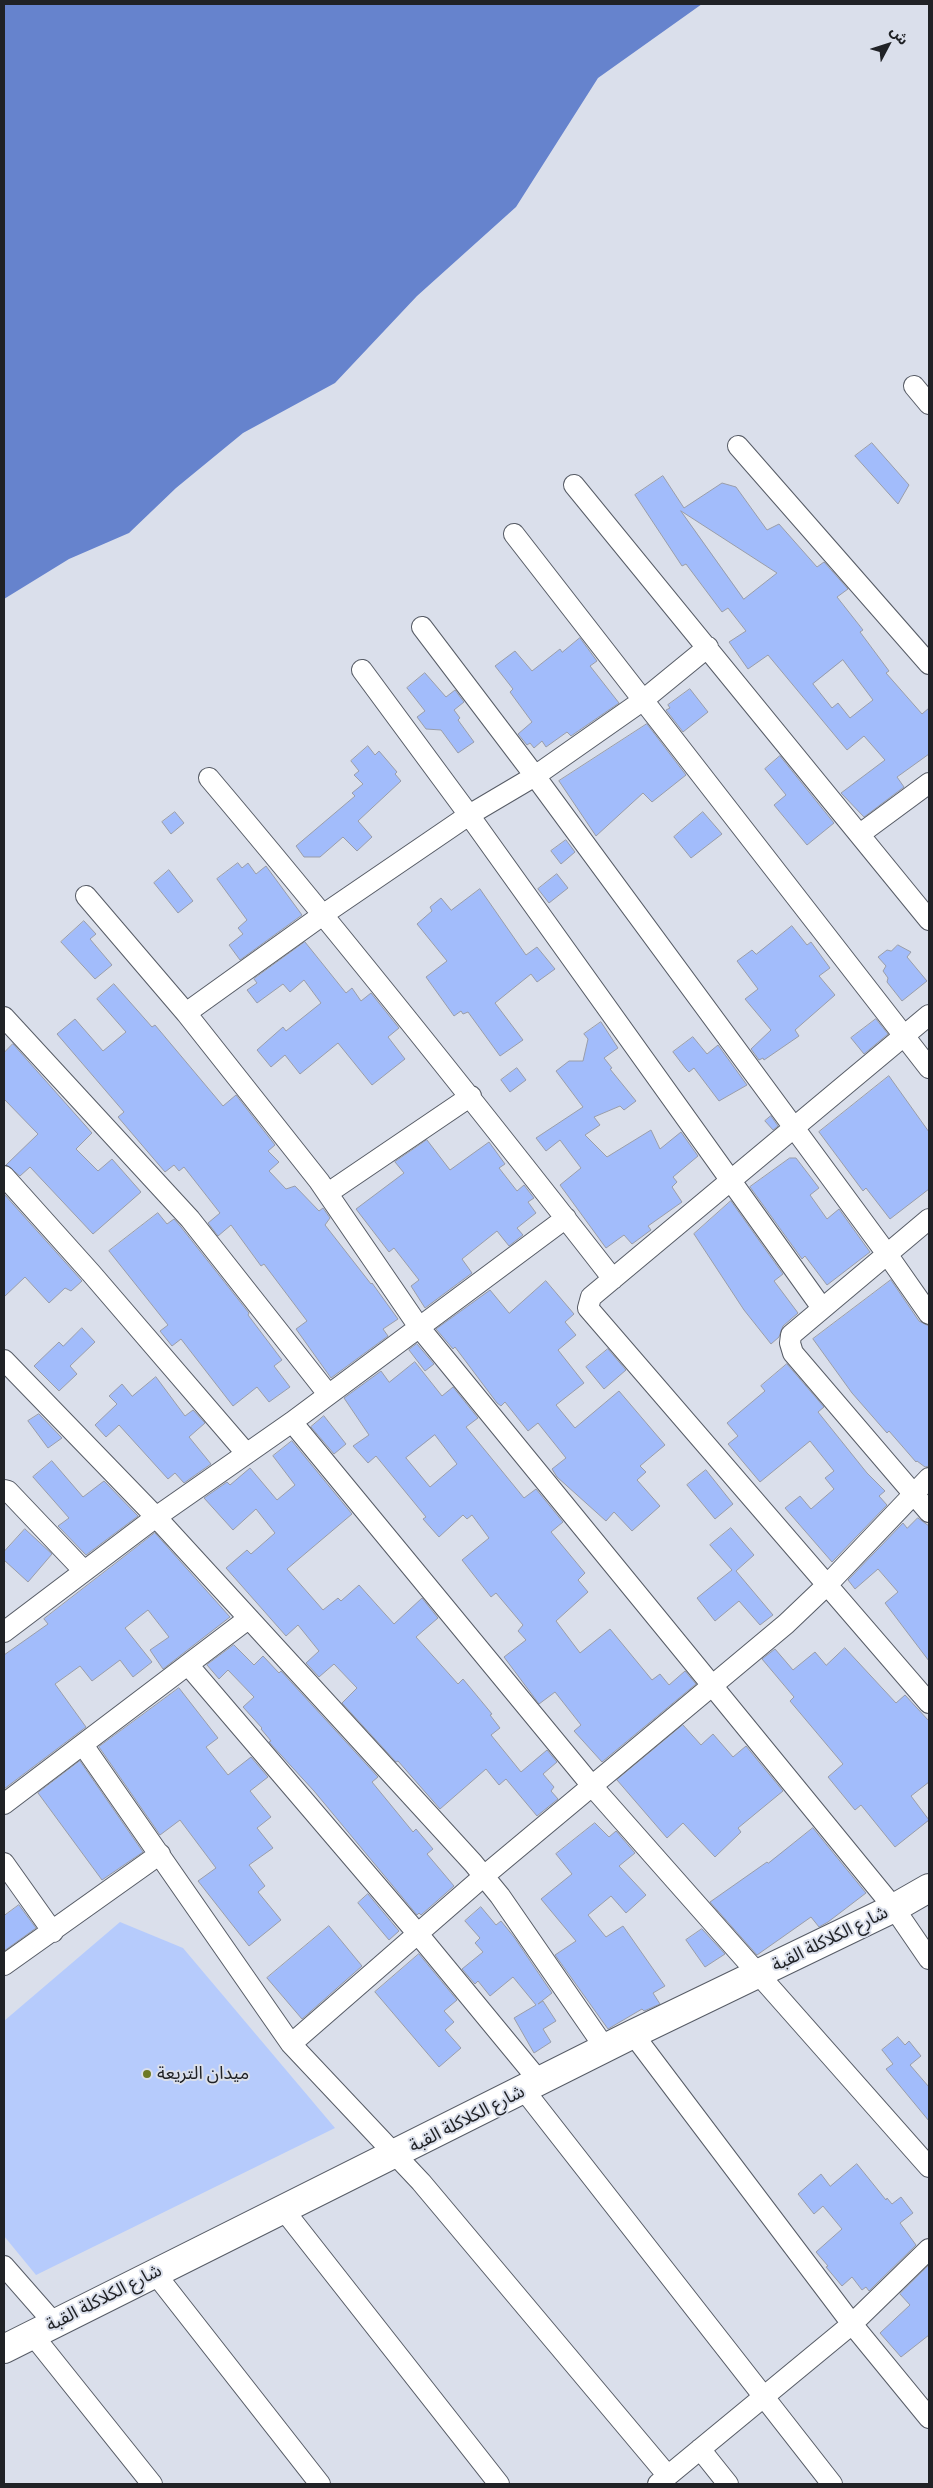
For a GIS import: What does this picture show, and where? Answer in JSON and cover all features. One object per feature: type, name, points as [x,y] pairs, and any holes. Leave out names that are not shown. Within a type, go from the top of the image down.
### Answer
[{"type":"street","points":[[914,386],[929,404]]},
{"type":"street","points":[[738,446],[929,664]]},
{"type":"street","points":[[574,484],[929,920]]},
{"type":"street","points":[[514,534],[929,1068]]},
{"type":"street","points":[[422,627],[536,776],[929,1314]]},
{"type":"street","points":[[186,1013],[324,914],[469,815],[536,776],[642,701],[708,647]]},
{"type":"street","points":[[362,670],[469,815],[822,1308]]},
{"type":"street","points":[[209,778],[324,914],[471,1096],[614,1279]]},
{"type":"street","points":[[860,834],[929,783]]},
{"type":"street","points":[[86,896],[186,1013],[328,1193],[419,1327],[894,1908],[929,1959]]},
{"type":"street","points":[[929,1015],[591,1298],[588,1308],[929,1703]]},
{"type":"street","points":[[4,1017],[190,1218],[328,1394]]},
{"type":"street","points":[[328,1193],[471,1096]]},
{"type":"street","points":[[4,1176],[91,1273],[246,1453]]},
{"type":"street","points":[[4,1632],[156,1517],[292,1422],[566,1218]]},
{"type":"street","points":[[929,1220],[791,1335],[790,1344],[793,1353],[929,1512]]},
{"type":"street","points":[[4,1360],[156,1517],[484,1876],[500,1896],[605,2048]]},
{"type":"street","points":[[292,1422],[592,1786],[929,2167]]},
{"type":"street","points":[[291,2044],[484,1876],[786,1624],[828,1584],[929,1478]]},
{"type":"street","points":[[4,1490],[8,1491],[84,1571]]},
{"type":"street","points":[[4,1804],[189,1666],[248,1619]]},
{"type":"street","points":[[189,1666],[418,1934],[764,2397],[832,2484]]},
{"type":"street","points":[[83,1744],[291,2044],[395,2155],[663,2480],[852,2324],[929,2250]]},
{"type":"street","points":[[4,1965],[53,1932],[160,1854]]},
{"type":"street","points":[[4,1863],[53,1932]]},
{"type":"street","name":"شارع الكلاكلة القبة","points":[[4,2349],[154,2272],[395,2155],[605,2048],[894,1908],[929,1888]]},
{"type":"street","points":[[634,2034],[852,2324],[929,2418]]},
{"type":"street","points":[[283,2209],[499,2484]]},
{"type":"street","points":[[4,2266],[43,2328],[152,2484]]},
{"type":"street","points":[[154,2272],[320,2484]]},
{"type":"street","points":[[700,2449],[728,2484]]},
{"type":"shaded area","points":[[4,4],[702,4],[598,78],[516,207],[417,296],[335,383],[243,433],[176,488],[129,533],[69,559],[4,599]]},
{"type":"shaded area","name":"ميدان التريعة","points":[[120,1922],[183,1948],[335,2128],[36,2275],[4,2236],[4,2021]]},
{"type":"building","points":[[872,443],[909,485],[898,504],[855,456]]},
{"type":"building","points":[[663,476],[684,508],[722,483],[736,487],[767,530],[779,524],[817,567],[824,562],[848,589],[837,597],[863,630],[860,632],[889,671],[886,673],[922,714],[929,708],[929,754],[897,777],[904,787],[864,817],[841,793],[885,760],[864,736],[847,750],[768,655],[748,669],[729,642],[746,631],[728,608],[722,612],[686,564],[682,566],[635,495]],"holes":[[[681,511],[777,573],[744,599]],[[843,660],[873,700],[850,718],[838,703],[832,708],[813,684]]]},
{"type":"building","points":[[580,638],[597,661],[590,666],[619,703],[571,736],[567,732],[546,747],[542,741],[534,748],[530,743],[527,745],[518,734],[532,722],[510,692],[513,689],[495,666],[515,651],[532,671],[560,649],[562,652]]},
{"type":"building","points":[[425,673],[446,697],[455,690],[464,702],[454,710],[460,718],[458,720],[474,742],[458,753],[441,730],[426,729],[417,717],[425,711],[407,688]]},
{"type":"building","points":[[690,689],[708,712],[683,732],[666,710],[670,708],[668,705]]},
{"type":"building","points":[[647,724],[686,775],[652,802],[643,793],[596,836],[559,781]]},
{"type":"building","points":[[368,746],[375,755],[379,751],[397,772],[395,774],[401,781],[358,821],[372,837],[357,851],[343,837],[320,857],[304,857],[296,846],[355,796],[352,793],[363,784],[354,775],[359,771],[351,761]]},
{"type":"building","points":[[780,756],[834,823],[807,845],[774,805],[786,795],[765,769]]},
{"type":"building","points":[[175,812],[184,823],[171,834],[162,822]]},
{"type":"building","points":[[703,812],[722,834],[691,858],[674,837]]},
{"type":"building","points":[[566,840],[575,852],[561,864],[551,851]]},
{"type":"building","points":[[238,863],[242,868],[248,863],[256,874],[266,866],[302,915],[240,960],[229,945],[243,934],[238,928],[247,920],[217,879]]},
{"type":"building","points":[[169,870],[193,901],[178,913],[154,883]]},
{"type":"building","points":[[557,874],[568,888],[549,903],[538,889]]},
{"type":"building","points":[[480,889],[526,955],[537,947],[555,969],[537,982],[531,974],[495,1003],[523,1040],[500,1056],[468,1012],[463,1014],[461,1011],[454,1016],[426,977],[447,961],[417,924],[432,911],[430,907],[441,898],[451,910]]},
{"type":"building","points":[[84,921],[96,934],[90,939],[112,965],[95,979],[61,942]]},
{"type":"building","points":[[792,926],[807,945],[811,942],[830,968],[819,976],[835,995],[795,1030],[799,1036],[764,1060],[763,1058],[759,1060],[751,1049],[771,1030],[745,999],[758,989],[737,961],[752,950],[756,954]]},
{"type":"building","points":[[305,942],[346,993],[352,988],[361,1001],[371,993],[399,1028],[388,1037],[405,1059],[372,1085],[338,1043],[300,1074],[285,1055],[271,1067],[257,1050],[283,1027],[286,1031],[321,1003],[304,980],[290,992],[283,984],[257,1003],[247,990],[257,983],[254,979]]},
{"type":"building","points":[[898,945],[911,952],[907,957],[927,981],[902,1001],[887,982],[888,978],[883,971],[886,966],[878,957],[887,950],[891,951]]},
{"type":"building","points":[[114,984],[152,1027],[155,1025],[223,1106],[236,1095],[275,1145],[268,1151],[279,1162],[269,1171],[286,1189],[295,1186],[319,1211],[323,1208],[330,1218],[325,1225],[372,1283],[398,1319],[383,1329],[388,1336],[331,1378],[296,1329],[307,1321],[264,1264],[261,1266],[231,1225],[218,1236],[208,1223],[220,1213],[184,1167],[179,1171],[174,1165],[165,1172],[118,1117],[124,1112],[57,1034],[75,1019],[103,1051],[126,1032],[97,999]]},
{"type":"building","points":[[876,1019],[888,1034],[864,1054],[851,1038]]},
{"type":"building","points":[[601,1022],[618,1048],[604,1058],[612,1068],[610,1069],[636,1101],[624,1110],[620,1106],[594,1117],[600,1125],[585,1135],[607,1157],[651,1130],[660,1149],[681,1132],[698,1156],[673,1177],[677,1182],[672,1187],[682,1202],[648,1226],[651,1230],[632,1244],[624,1235],[606,1248],[560,1185],[581,1168],[560,1140],[546,1151],[536,1138],[583,1107],[556,1071],[569,1061],[583,1061],[588,1039],[584,1034]]},
{"type":"building","points":[[693,1037],[707,1054],[718,1045],[747,1085],[719,1101],[694,1068],[689,1072],[673,1052]]},
{"type":"building","points":[[13,1044],[92,1133],[76,1149],[98,1171],[112,1159],[141,1192],[93,1234],[30,1167],[20,1176],[6,1165],[38,1134],[4,1099],[4,1053]]},
{"type":"building","points":[[517,1068],[526,1080],[510,1092],[501,1080]]},
{"type":"building","points":[[889,1076],[929,1132],[929,1189],[890,1219],[866,1188],[863,1191],[819,1132]]},
{"type":"building","points":[[771,1116],[778,1126],[773,1130],[765,1121]]},
{"type":"building","points":[[427,1140],[450,1170],[489,1142],[505,1164],[499,1168],[517,1191],[524,1185],[534,1198],[528,1202],[536,1213],[517,1228],[523,1235],[509,1246],[497,1231],[462,1259],[472,1273],[425,1308],[411,1286],[419,1280],[394,1248],[389,1252],[356,1209],[404,1173],[395,1162]]},
{"type":"building","points":[[790,1158],[796,1158],[819,1188],[810,1195],[827,1219],[839,1209],[870,1252],[827,1285],[805,1256],[802,1259],[750,1187]]},
{"type":"building","points":[[4,1194],[82,1281],[71,1291],[65,1288],[49,1303],[25,1277],[4,1297]]},
{"type":"building","points":[[731,1201],[783,1274],[774,1281],[798,1313],[783,1326],[779,1337],[771,1344],[744,1310],[694,1234]]},
{"type":"building","points":[[158,1213],[167,1224],[174,1219],[181,1227],[249,1313],[248,1315],[282,1360],[274,1366],[290,1387],[269,1402],[257,1387],[233,1406],[181,1339],[172,1346],[160,1331],[168,1325],[109,1251]]},
{"type":"building","points":[[891,1280],[919,1321],[929,1326],[929,1466],[925,1467],[916,1462],[889,1431],[887,1433],[852,1393],[813,1339]]},
{"type":"building","points":[[546,1281],[574,1314],[565,1322],[576,1335],[558,1350],[584,1383],[556,1405],[575,1428],[619,1391],[665,1445],[640,1466],[646,1472],[637,1480],[660,1506],[632,1531],[614,1512],[606,1521],[557,1477],[552,1469],[566,1458],[538,1423],[528,1431],[505,1402],[501,1406],[497,1403],[455,1347],[453,1349],[436,1329],[490,1290],[509,1313]]},
{"type":"building","points":[[82,1328],[95,1342],[70,1366],[77,1374],[59,1391],[34,1366],[59,1342],[63,1346]]},
{"type":"building","points":[[417,1344],[434,1364],[425,1371],[409,1350]]},
{"type":"building","points":[[608,1349],[626,1370],[604,1389],[586,1367]]},
{"type":"building","points":[[415,1362],[442,1396],[453,1387],[478,1418],[466,1427],[524,1498],[536,1489],[563,1522],[551,1532],[585,1573],[578,1580],[588,1592],[556,1621],[580,1653],[610,1629],[652,1680],[660,1674],[669,1685],[685,1671],[696,1684],[602,1762],[574,1731],[581,1725],[555,1692],[539,1704],[504,1657],[526,1640],[518,1631],[523,1625],[496,1593],[491,1597],[462,1560],[489,1538],[472,1515],[467,1519],[463,1515],[439,1537],[423,1519],[426,1517],[376,1456],[368,1463],[353,1446],[369,1435],[344,1398],[381,1371],[389,1382]],"holes":[[[435,1435],[457,1464],[430,1487],[406,1458]]]},
{"type":"building","points":[[787,1364],[824,1407],[818,1412],[867,1473],[885,1491],[879,1496],[887,1505],[832,1562],[785,1508],[800,1496],[811,1509],[834,1489],[825,1478],[834,1471],[810,1441],[760,1482],[728,1444],[738,1436],[727,1423],[765,1391],[761,1386]]},
{"type":"building","points":[[156,1377],[185,1416],[193,1410],[205,1423],[189,1437],[211,1464],[184,1483],[175,1473],[168,1479],[119,1425],[106,1437],[95,1425],[117,1404],[109,1396],[122,1384],[132,1396]]},
{"type":"building","points":[[39,1414],[62,1438],[48,1448],[28,1421]]},
{"type":"building","points":[[324,1416],[346,1444],[334,1454],[311,1427]]},
{"type":"building","points":[[292,1441],[352,1514],[287,1569],[323,1610],[338,1598],[341,1601],[359,1585],[394,1624],[422,1598],[438,1618],[416,1637],[458,1684],[463,1679],[492,1714],[490,1715],[500,1728],[491,1735],[521,1772],[547,1750],[557,1762],[543,1774],[554,1787],[551,1791],[558,1799],[537,1816],[506,1779],[499,1785],[486,1769],[440,1809],[398,1761],[396,1762],[342,1703],[357,1688],[334,1664],[319,1677],[306,1663],[319,1651],[298,1625],[286,1636],[226,1568],[247,1550],[251,1554],[275,1533],[256,1509],[233,1530],[204,1498],[227,1482],[230,1485],[250,1468],[277,1500],[295,1485],[273,1456]]},
{"type":"building","points":[[52,1461],[83,1497],[104,1481],[138,1516],[86,1555],[58,1526],[69,1518],[33,1477]]},
{"type":"building","points":[[706,1470],[733,1504],[715,1519],[687,1485]]},
{"type":"building","points":[[918,1518],[929,1526],[929,1661],[885,1603],[898,1592],[878,1569],[855,1589],[848,1580],[903,1523],[907,1528]]},
{"type":"building","points":[[731,1528],[754,1555],[736,1571],[773,1615],[760,1625],[739,1601],[715,1621],[697,1598],[732,1570],[710,1545]]},
{"type":"building","points":[[25,1529],[52,1554],[28,1582],[4,1560],[4,1552]]},
{"type":"building","points":[[155,1533],[230,1617],[163,1669],[150,1650],[169,1637],[148,1610],[125,1628],[152,1662],[133,1677],[120,1660],[92,1681],[80,1666],[55,1684],[86,1727],[4,1789],[4,1655],[48,1624],[44,1619]]},
{"type":"building","points":[[234,1645],[254,1665],[263,1656],[279,1673],[281,1671],[378,1777],[372,1782],[413,1832],[416,1829],[433,1849],[427,1854],[454,1886],[421,1915],[419,1913],[417,1915],[314,1791],[269,1742],[271,1741],[262,1728],[243,1707],[254,1697],[228,1670],[219,1679],[207,1665]]},
{"type":"building","points":[[845,1648],[896,1703],[905,1695],[929,1721],[929,1782],[911,1796],[929,1820],[895,1847],[861,1805],[855,1810],[828,1777],[843,1764],[790,1701],[794,1697],[762,1659],[775,1649],[793,1670],[815,1652],[826,1665]]},
{"type":"building","points":[[179,1688],[218,1738],[206,1747],[228,1775],[251,1757],[268,1777],[250,1791],[271,1817],[257,1828],[273,1848],[249,1865],[265,1886],[258,1892],[281,1920],[249,1946],[198,1881],[216,1868],[180,1820],[160,1835],[99,1747]]},
{"type":"building","points":[[683,1725],[701,1745],[713,1734],[733,1757],[746,1746],[783,1791],[738,1828],[741,1832],[715,1857],[683,1823],[667,1838],[617,1780]]},
{"type":"building","points":[[80,1761],[143,1852],[102,1880],[38,1793]]},
{"type":"building","points":[[595,1823],[609,1837],[616,1831],[635,1853],[619,1866],[646,1895],[626,1913],[611,1896],[588,1915],[606,1937],[623,1926],[665,1986],[653,1993],[660,2004],[644,2011],[642,2009],[608,2029],[555,1955],[576,1941],[541,1899],[572,1874],[556,1854]]},
{"type":"building","points":[[813,1828],[866,1893],[828,1922],[819,1927],[811,1917],[757,1955],[710,1902],[768,1863]]},
{"type":"building","points":[[368,1894],[399,1931],[389,1940],[358,1903]]},
{"type":"building","points":[[19,1905],[36,1928],[4,1951],[4,1916]]},
{"type":"building","points":[[481,1907],[496,1925],[501,1921],[552,1993],[538,2004],[543,2001],[556,2021],[543,2029],[551,2042],[534,2053],[514,2018],[536,2005],[513,1977],[490,1996],[478,1981],[475,1984],[462,1969],[483,1952],[475,1943],[480,1938],[465,1921]]},
{"type":"building","points":[[329,1926],[362,1966],[302,2019],[267,1978]]},
{"type":"building","points":[[702,1929],[725,1954],[705,1967],[686,1940]]},
{"type":"building","points":[[419,1954],[457,2000],[444,2011],[454,2022],[445,2030],[461,2048],[439,2067],[375,1992]]},
{"type":"building","points":[[898,2037],[905,2045],[909,2041],[921,2056],[910,2065],[929,2087],[929,2121],[886,2069],[893,2064],[882,2050]]},
{"type":"building","points":[[857,2164],[886,2200],[887,2198],[892,2204],[901,2197],[913,2213],[900,2223],[916,2245],[869,2291],[866,2287],[862,2290],[852,2277],[842,2286],[826,2267],[828,2266],[816,2252],[842,2229],[823,2206],[814,2214],[798,2194],[821,2174],[830,2186]]},
{"type":"building","points":[[929,2265],[929,2335],[901,2357],[880,2333],[910,2305],[900,2294]]},
{"type":"place","name":"ميدان التريعة","points":[[147,2074]]}]
